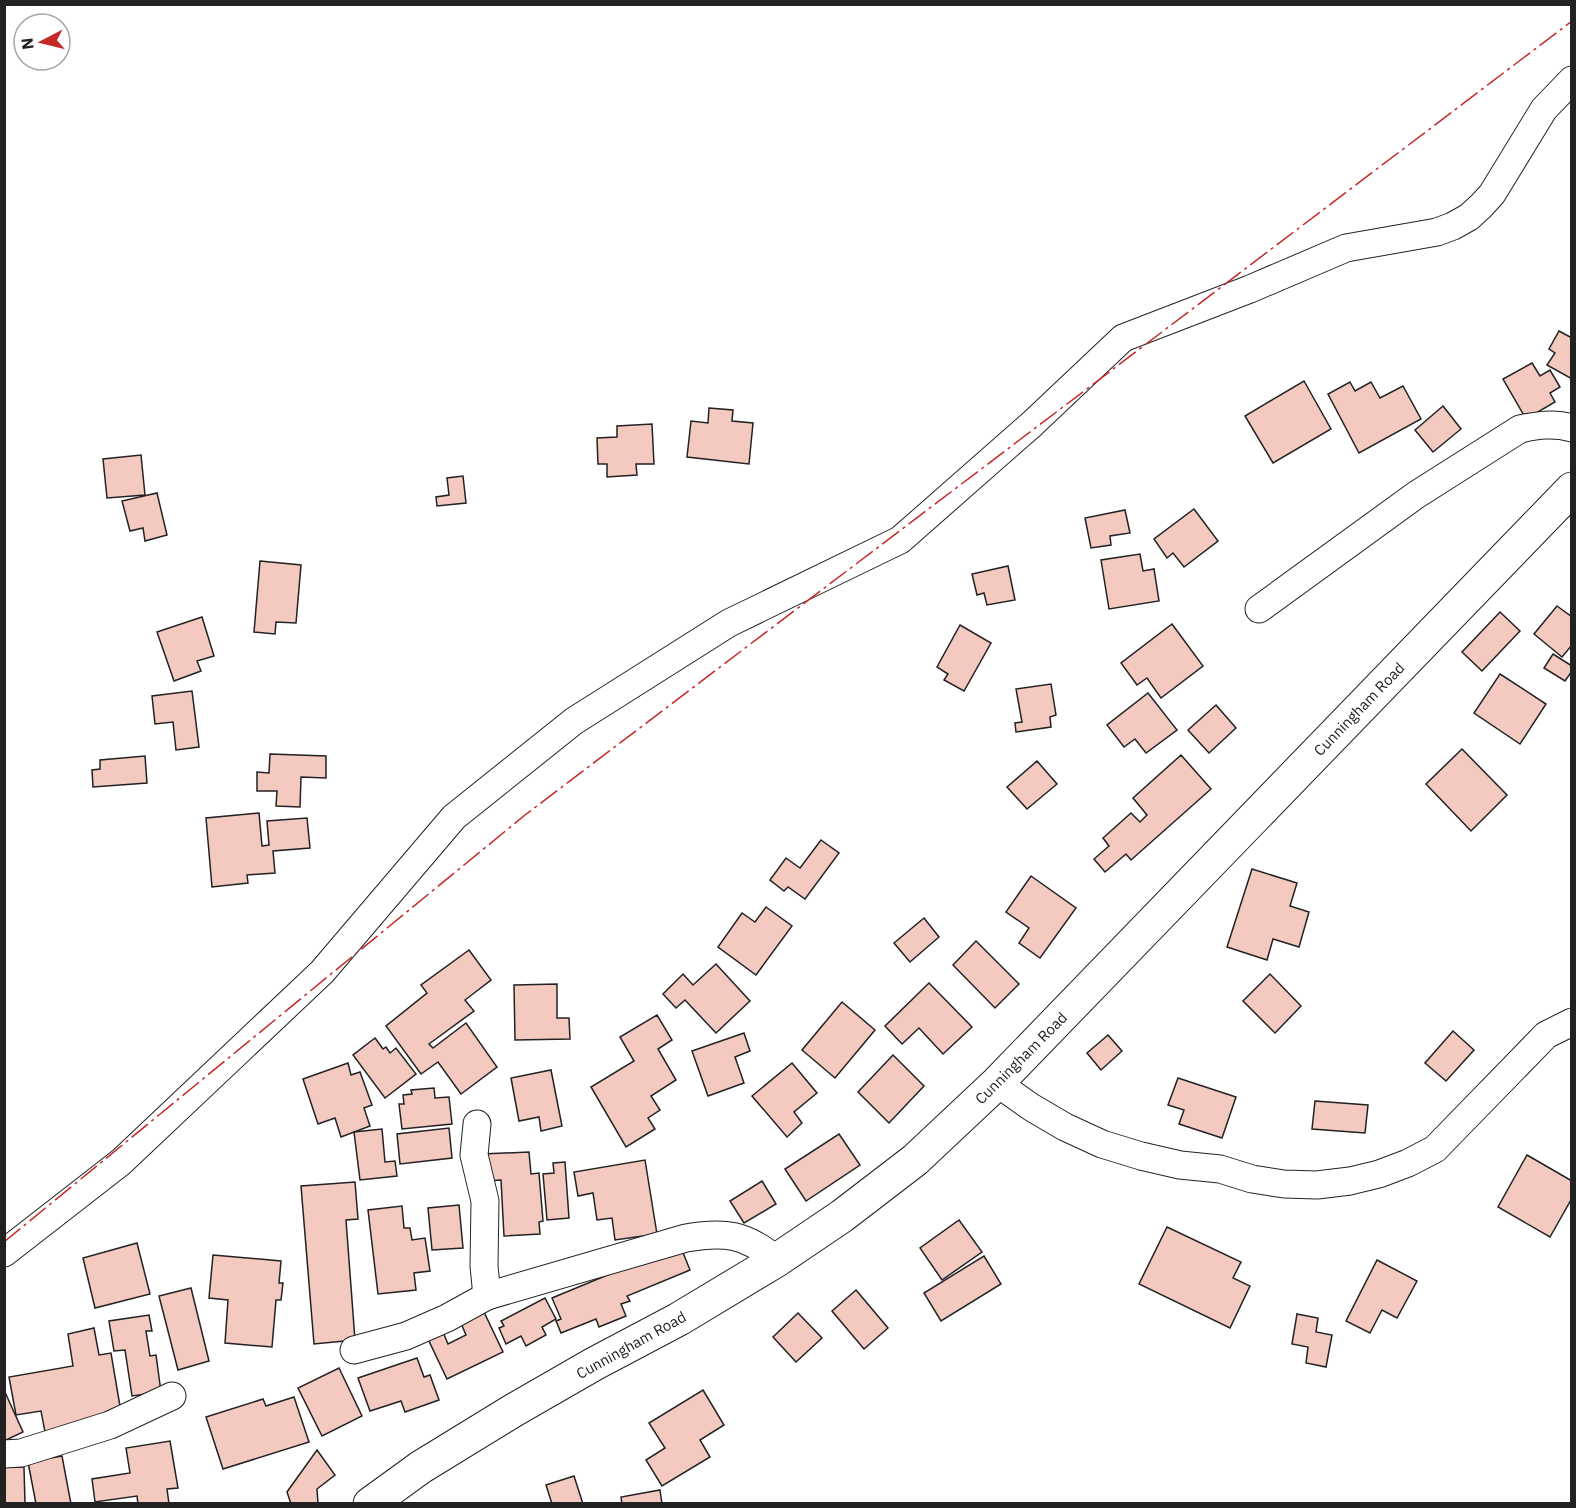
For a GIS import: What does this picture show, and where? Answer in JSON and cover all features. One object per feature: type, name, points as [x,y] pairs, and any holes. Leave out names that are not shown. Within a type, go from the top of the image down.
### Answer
[{"type":"main road","name":"Cunningham Road","points":[[370,1503],[421,1467],[514,1410],[594,1364],[679,1320],[777,1260],[842,1216],[915,1160],[998,1083],[1572,489]]},
{"type":"street","points":[[4,1253],[121,1162],[322,972],[454,817],[574,722],[729,623],[900,540],[1032,424],[1123,338],[1250,289],[1346,248],[1437,232],[1469,216],[1492,194],[1544,109],[1572,80]]},
{"type":"street","points":[[1259,609],[1416,495],[1520,429],[1536,425],[1572,428]]},
{"type":"street","points":[[998,1083],[1031,1107],[1065,1127],[1102,1144],[1140,1156],[1180,1165],[1220,1169],[1252,1179],[1284,1184],[1317,1185],[1350,1181],[1379,1174],[1435,1149],[1546,1035],[1572,1022]]},
{"type":"street","points":[[477,1124],[474,1155],[485,1201],[484,1266],[487,1296]]},
{"type":"street","points":[[354,1350],[406,1336],[447,1318],[487,1296],[686,1238],[706,1234],[732,1236],[762,1248],[777,1260]]},
{"type":"street","points":[[4,1454],[21,1453],[110,1425],[171,1396]]},
{"type":"building","points":[[1559,331],[1572,338],[1572,379],[1547,365],[1555,353],[1549,349]]},
{"type":"building","points":[[1532,363],[1540,376],[1550,370],[1560,387],[1550,393],[1555,402],[1526,419],[1503,379]]},
{"type":"building","points":[[1304,381],[1331,429],[1273,463],[1245,416]]},
{"type":"building","points":[[1350,382],[1355,391],[1371,382],[1380,398],[1403,386],[1421,419],[1359,453],[1328,394]]},
{"type":"building","points":[[1443,406],[1461,429],[1433,452],[1415,430]]},
{"type":"building","points":[[709,408],[733,410],[732,421],[753,423],[749,464],[687,457],[691,421],[708,423]]},
{"type":"building","points":[[652,424],[654,464],[636,464],[637,475],[607,477],[607,464],[598,464],[597,438],[617,437],[617,426]]},
{"type":"building","points":[[141,455],[145,495],[107,498],[103,459]]},
{"type":"building","points":[[463,476],[466,503],[437,506],[436,497],[449,495],[447,478]]},
{"type":"building","points":[[157,493],[167,535],[145,541],[143,528],[130,531],[122,501]]},
{"type":"building","points":[[1194,509],[1218,541],[1184,567],[1173,553],[1167,558],[1154,539]]},
{"type":"building","points":[[1125,510],[1130,533],[1110,536],[1111,545],[1091,548],[1085,518]]},
{"type":"building","points":[[1140,554],[1143,571],[1154,569],[1159,601],[1109,609],[1101,560]]},
{"type":"building","points":[[260,561],[301,565],[296,623],[276,622],[275,634],[254,632]]},
{"type":"building","points":[[1008,566],[1015,600],[987,605],[984,593],[977,595],[972,574]]},
{"type":"building","points":[[1557,606],[1572,617],[1572,645],[1562,657],[1534,634]]},
{"type":"building","points":[[1500,612],[1520,631],[1482,671],[1462,652]]},
{"type":"building","points":[[202,617],[214,656],[197,661],[201,671],[174,681],[157,632]]},
{"type":"building","points":[[1172,624],[1203,666],[1161,698],[1147,678],[1137,685],[1121,663]]},
{"type":"building","points":[[960,625],[991,643],[964,691],[944,680],[948,674],[937,667]]},
{"type":"building","points":[[1553,654],[1572,666],[1572,671],[1565,681],[1544,668]]},
{"type":"building","points":[[1500,674],[1546,704],[1520,744],[1474,713]]},
{"type":"building","points":[[1051,684],[1056,715],[1050,717],[1051,727],[1016,732],[1015,723],[1022,722],[1016,689]]},
{"type":"building","points":[[192,691],[199,747],[176,750],[173,722],[155,724],[152,696]]},
{"type":"building","points":[[1148,693],[1177,730],[1146,753],[1135,739],[1124,747],[1107,725]]},
{"type":"building","points":[[1216,705],[1236,728],[1209,753],[1188,730]]},
{"type":"building","points":[[1462,749],[1507,795],[1471,831],[1426,784]]},
{"type":"building","points":[[270,754],[326,756],[326,778],[301,777],[300,807],[276,806],[277,791],[257,791],[257,772],[269,773]]},
{"type":"building","points":[[1181,755],[1211,789],[1131,860],[1126,854],[1105,872],[1094,859],[1109,846],[1103,838],[1131,813],[1140,822],[1147,815],[1133,798]]},
{"type":"building","points":[[145,756],[147,783],[93,787],[92,770],[100,769],[100,760]]},
{"type":"building","points":[[1037,761],[1057,784],[1027,809],[1007,787]]},
{"type":"building","points":[[259,813],[262,846],[269,845],[267,821],[307,818],[310,848],[273,851],[275,873],[247,875],[248,883],[212,887],[206,818]]},
{"type":"building","points":[[821,840],[839,853],[805,899],[788,887],[784,891],[770,880],[786,858],[800,868]]},
{"type":"building","points":[[1252,869],[1297,883],[1290,906],[1309,912],[1299,947],[1273,939],[1267,960],[1227,947]]},
{"type":"building","points":[[1031,876],[1076,908],[1040,958],[1019,943],[1029,928],[1006,912]]},
{"type":"building","points":[[766,907],[792,926],[756,975],[718,947],[742,913],[755,922]]},
{"type":"building","points":[[924,918],[939,937],[910,962],[894,943]]},
{"type":"building","points":[[976,941],[1019,984],[995,1008],[953,965]]},
{"type":"building","points":[[469,950],[491,980],[465,1000],[474,1011],[429,1044],[433,1048],[466,1023],[497,1067],[461,1094],[438,1062],[421,1074],[386,1026],[427,993],[421,985]]},
{"type":"building","points":[[716,964],[750,1001],[716,1033],[685,1000],[676,1008],[663,994],[683,974],[693,985]]},
{"type":"building","points":[[1270,974],[1301,1006],[1275,1033],[1243,1001]]},
{"type":"building","points":[[929,983],[972,1027],[943,1054],[919,1028],[902,1044],[885,1026]]},
{"type":"building","points":[[557,984],[557,1018],[569,1018],[570,1039],[515,1040],[514,985]]},
{"type":"building","points":[[842,1002],[875,1030],[835,1078],[802,1050]]},
{"type":"building","points":[[657,1015],[672,1040],[658,1049],[676,1080],[651,1096],[660,1110],[648,1118],[655,1129],[626,1147],[591,1087],[634,1061],[620,1037]]},
{"type":"building","points":[[1453,1031],[1474,1050],[1446,1081],[1425,1063]]},
{"type":"building","points":[[744,1033],[750,1051],[735,1057],[744,1083],[708,1096],[692,1051]]},
{"type":"building","points":[[1108,1035],[1122,1051],[1101,1070],[1087,1053]]},
{"type":"building","points":[[375,1038],[383,1049],[386,1047],[390,1053],[396,1048],[416,1074],[385,1098],[353,1055]]},
{"type":"building","points":[[893,1055],[924,1086],[889,1123],[858,1092]]},
{"type":"building","points":[[348,1063],[351,1075],[360,1072],[372,1105],[364,1108],[370,1126],[341,1137],[335,1118],[318,1124],[303,1079]]},
{"type":"building","points":[[792,1063],[817,1093],[794,1112],[802,1123],[787,1137],[752,1096]]},
{"type":"building","points":[[551,1070],[562,1126],[541,1131],[539,1117],[519,1121],[511,1078]]},
{"type":"building","points":[[1178,1078],[1236,1097],[1222,1138],[1179,1124],[1184,1110],[1168,1105]]},
{"type":"building","points":[[434,1088],[435,1098],[449,1097],[452,1124],[402,1129],[399,1104],[404,1104],[403,1095],[412,1094],[411,1090]]},
{"type":"building","points":[[1315,1101],[1368,1105],[1365,1133],[1312,1129]]},
{"type":"building","points":[[449,1128],[452,1158],[400,1164],[397,1134]]},
{"type":"building","points":[[382,1129],[385,1162],[395,1161],[397,1176],[360,1180],[354,1132]]},
{"type":"building","points":[[839,1134],[860,1165],[806,1201],[785,1169]]},
{"type":"building","points":[[529,1152],[531,1174],[539,1173],[543,1221],[539,1222],[540,1234],[504,1236],[501,1180],[483,1181],[482,1154]]},
{"type":"building","points":[[1527,1155],[1572,1181],[1572,1198],[1550,1237],[1498,1207]]},
{"type":"building","points":[[645,1160],[657,1234],[615,1240],[612,1218],[597,1220],[593,1193],[578,1196],[574,1172]]},
{"type":"building","points":[[565,1162],[569,1218],[547,1220],[543,1174],[554,1173],[553,1163]]},
{"type":"building","points":[[762,1181],[776,1204],[744,1223],[730,1201]]},
{"type":"building","points":[[355,1182],[358,1219],[346,1220],[355,1340],[314,1344],[301,1186]]},
{"type":"building","points":[[459,1205],[463,1248],[432,1250],[428,1208]]},
{"type":"building","points":[[402,1206],[404,1228],[410,1228],[412,1240],[425,1238],[430,1271],[414,1273],[416,1290],[378,1294],[368,1210]]},
{"type":"building","points":[[959,1220],[982,1252],[942,1280],[920,1248]]},
{"type":"building","points":[[1167,1227],[1241,1262],[1233,1278],[1250,1286],[1230,1328],[1139,1284]]},
{"type":"building","points":[[137,1243],[150,1294],[95,1308],[83,1258]]},
{"type":"building","points":[[680,1245],[690,1270],[627,1296],[630,1301],[621,1304],[626,1316],[599,1327],[596,1319],[561,1333],[556,1321],[561,1319],[552,1298]]},
{"type":"building","points":[[213,1255],[281,1261],[279,1283],[283,1283],[281,1300],[276,1300],[272,1347],[225,1343],[228,1300],[209,1298]]},
{"type":"building","points":[[984,1256],[1001,1284],[941,1321],[924,1293]]},
{"type":"building","points":[[1377,1260],[1417,1281],[1397,1318],[1382,1310],[1370,1333],[1346,1321]]},
{"type":"building","points":[[191,1288],[209,1361],[178,1370],[159,1296]]},
{"type":"building","points":[[856,1290],[888,1328],[864,1349],[832,1311]]},
{"type":"building","points":[[545,1298],[556,1319],[542,1327],[546,1335],[526,1346],[521,1336],[506,1344],[499,1328],[504,1326],[501,1321]]},
{"type":"building","points":[[483,1310],[503,1352],[447,1379],[428,1339],[443,1332],[448,1344],[466,1335],[460,1321]]},
{"type":"building","points":[[798,1313],[822,1338],[796,1362],[773,1337]]},
{"type":"building","points":[[1297,1314],[1318,1318],[1316,1332],[1332,1335],[1326,1367],[1306,1363],[1308,1347],[1292,1344]]},
{"type":"building","points":[[149,1315],[152,1331],[146,1331],[150,1356],[156,1355],[161,1392],[132,1396],[125,1350],[114,1351],[109,1321]]},
{"type":"building","points":[[94,1328],[99,1355],[111,1353],[122,1418],[45,1432],[41,1411],[16,1415],[9,1377],[73,1366],[68,1334]]},
{"type":"building","points":[[417,1358],[424,1377],[430,1375],[439,1400],[405,1412],[401,1401],[370,1411],[358,1378]]},
{"type":"building","points":[[339,1368],[362,1416],[322,1436],[298,1388]]},
{"type":"building","points":[[4,1390],[23,1432],[4,1441]]},
{"type":"building","points":[[703,1390],[724,1425],[700,1440],[710,1457],[662,1486],[646,1460],[665,1448],[649,1423]]},
{"type":"building","points":[[294,1397],[309,1442],[223,1469],[206,1417],[263,1399],[266,1406]]},
{"type":"building","points":[[170,1441],[178,1488],[167,1489],[169,1504],[138,1504],[137,1496],[95,1502],[92,1479],[130,1473],[126,1448]]},
{"type":"building","points":[[317,1450],[335,1475],[317,1489],[318,1504],[291,1504],[287,1492]]},
{"type":"building","points":[[62,1456],[71,1504],[36,1504],[28,1462]]},
{"type":"building","points":[[4,1467],[24,1467],[25,1504],[4,1504]]},
{"type":"building","points":[[574,1476],[583,1504],[552,1504],[546,1485]]},
{"type":"building","points":[[660,1490],[662,1504],[622,1504],[621,1497]]},
{"type":"power","points":[[4,1242],[525,815],[1572,21]]}]
